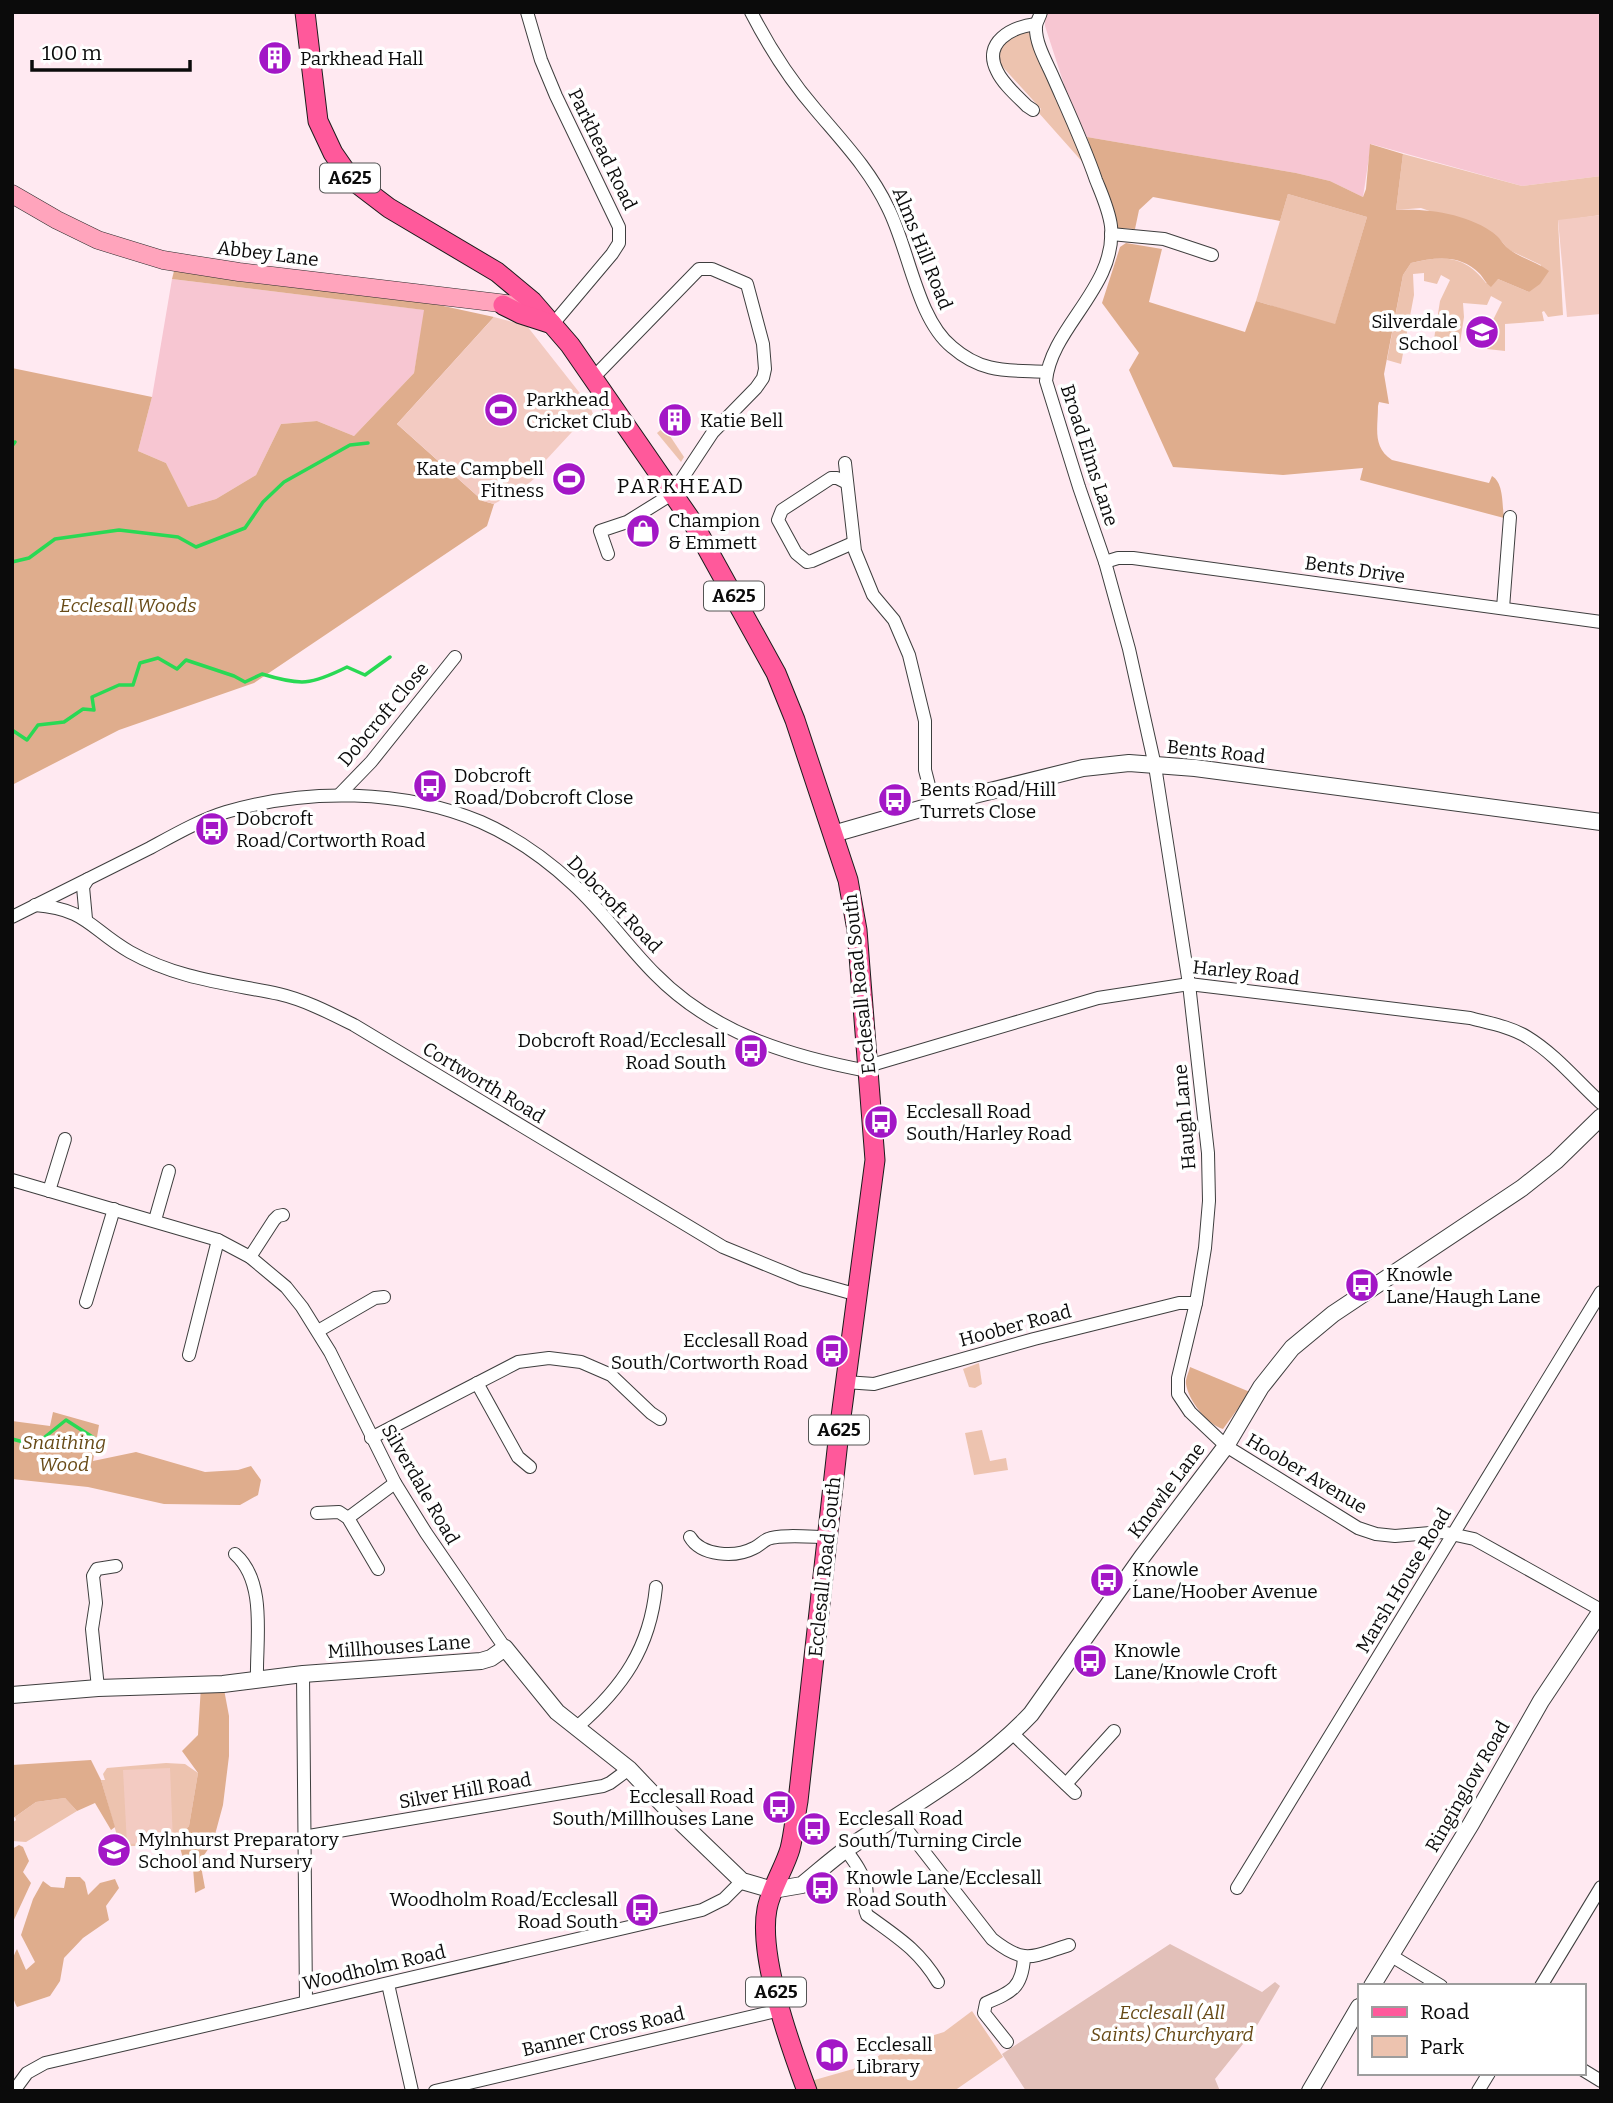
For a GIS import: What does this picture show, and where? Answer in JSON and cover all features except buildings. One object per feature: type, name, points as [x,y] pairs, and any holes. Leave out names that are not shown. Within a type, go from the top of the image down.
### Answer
[{"type":"main road","name":"Ecclesall Road South","points":[[304,12],[318,121],[328,145],[351,179],[389,208],[497,272],[532,301],[553,324],[694,523],[776,673],[795,720],[848,880],[857,930],[875,1160],[845,1382],[798,1801],[790,1846],[767,1908],[766,1926],[773,1982],[807,2091]]},
{"type":"main road","name":"Abbey Lane","points":[[12,194],[89,236],[163,260],[498,304],[520,305],[532,301]]},
{"type":"main road","points":[[497,272],[503,288],[498,304],[533,319],[553,324]]},
{"type":"street","name":"Parkhead Road","points":[[527,12],[541,60],[556,96],[617,218],[620,234],[619,243],[612,254],[553,324]]},
{"type":"street","name":"Alms Hill Road","points":[[751,12],[785,70],[856,155],[876,185],[898,230],[925,309],[936,331],[950,346],[982,367],[1000,371],[1047,372]]},
{"type":"street","name":"Broad Elms Lane","points":[[1039,18],[1041,48],[1107,210],[1111,234],[1105,263],[1096,286],[1055,350],[1047,372],[1048,391],[1105,562],[1126,636],[1155,766]]},
{"type":"street","points":[[1033,110],[998,74],[993,54],[1000,37],[1039,18]]},
{"type":"street","points":[[1111,234],[1164,239],[1212,255]]},
{"type":"street","points":[[592,379],[699,269],[712,269],[747,284],[763,344],[763,378],[713,432],[672,494],[626,522],[600,531],[608,554]]},
{"type":"street","points":[[845,463],[853,543],[873,595],[894,620],[906,644],[925,721],[925,770],[934,805]]},
{"type":"street","points":[[845,482],[831,478],[782,510],[778,520],[796,553],[807,562],[853,543]]},
{"type":"street","points":[[1503,608],[1510,517]]},
{"type":"street","name":"Bents Drive","points":[[1105,562],[1118,558],[1133,558],[1601,622]]},
{"type":"street","name":"Dobcroft Close","points":[[339,795],[371,762],[456,657]]},
{"type":"street","name":"Bents Road","points":[[833,834],[934,805],[1083,768],[1129,763],[1195,768],[1601,822]]},
{"type":"street","name":"Haugh Lane","points":[[1155,766],[1189,984],[1208,1153],[1208,1224],[1196,1303],[1178,1378],[1178,1394],[1190,1412],[1226,1446]]},
{"type":"street","name":"Dobcroft Road","points":[[12,917],[225,812],[299,798],[339,795],[399,800],[439,808],[480,822],[514,839],[574,884],[656,975],[704,1015],[757,1042],[804,1057],[868,1068]]},
{"type":"street","points":[[86,919],[83,887],[88,878]]},
{"type":"street","name":"Cortworth Road","points":[[35,905],[56,907],[86,919],[127,950],[167,971],[281,995],[344,1020],[723,1247],[801,1279],[858,1295]]},
{"type":"street","name":"Harley Road","points":[[868,1068],[1098,998],[1189,984],[1471,1018],[1499,1025],[1526,1036],[1601,1103]]},
{"type":"street","name":"Knowle Lane","points":[[773,1890],[802,1885],[846,1850],[980,1760],[1013,1734],[1049,1690],[1142,1557],[1226,1446],[1276,1366],[1310,1332],[1333,1314],[1522,1188],[1556,1161],[1601,1117]]},
{"type":"street","points":[[49,1191],[65,1139]]},
{"type":"street","points":[[155,1220],[169,1171]]},
{"type":"street","name":"Silverdale Road","points":[[12,1180],[218,1240],[250,1257],[286,1287],[318,1331],[395,1483],[505,1648]]},
{"type":"street","points":[[86,1302],[114,1209]]},
{"type":"street","points":[[250,1257],[274,1220],[283,1215]]},
{"type":"street","points":[[189,1355],[218,1240]]},
{"type":"street","name":"Marsh House Road","points":[[1237,1888],[1601,1292]]},
{"type":"street","points":[[318,1331],[375,1298],[384,1297]]},
{"type":"street","name":"Hoober Road","points":[[845,1382],[874,1384],[1087,1326],[1179,1303],[1196,1303]]},
{"type":"street","points":[[371,1438],[518,1362],[534,1359],[565,1358],[597,1367],[611,1375],[660,1419]]},
{"type":"street","points":[[477,1383],[518,1457],[530,1468]]},
{"type":"street","name":"Hoober Avenue","points":[[1226,1446],[1359,1528],[1376,1534],[1395,1536],[1454,1533],[1474,1539],[1601,1610]]},
{"type":"street","points":[[348,1518],[395,1483]]},
{"type":"street","points":[[317,1513],[339,1512],[348,1518],[378,1569]]},
{"type":"street","points":[[690,1537],[694,1545],[711,1553],[740,1553],[768,1538],[828,1537]]},
{"type":"street","points":[[234,1553],[242,1560],[255,1592],[257,1678]]},
{"type":"street","points":[[98,1688],[92,1629],[96,1603],[93,1576],[97,1569],[116,1566]]},
{"type":"street","points":[[578,1727],[610,1698],[632,1665],[650,1625],[656,1587]]},
{"type":"street","name":"Ringinglow Road","points":[[1373,1984],[1477,1814],[1541,1701],[1601,1610]]},
{"type":"street","points":[[505,1648],[557,1712],[629,1769],[691,1834],[742,1881],[773,1890]]},
{"type":"street","name":"Millhouses Lane","points":[[12,1695],[98,1688],[223,1684],[257,1678],[481,1661],[491,1658],[505,1648]]},
{"type":"street","points":[[303,1674],[306,2002]]},
{"type":"street","points":[[1013,1734],[1071,1788],[1114,1731]]},
{"type":"street","name":"Silver Hill Road","points":[[303,1837],[603,1786],[629,1769]]},
{"type":"street","points":[[897,1817],[992,1939],[1008,1952],[1024,1958],[1069,1945]]},
{"type":"street","points":[[846,1850],[861,1872],[867,1889],[864,1910],[867,1915],[908,1944],[925,1961],[938,1982]]},
{"type":"street","name":"Woodholm Road","points":[[16,2088],[27,2073],[45,2063],[702,1910],[724,1899],[742,1881]]},
{"type":"street","points":[[1542,1984],[1601,1887]]},
{"type":"street","points":[[1390,1955],[1438,1984]]},
{"type":"street","points":[[1007,2042],[984,2013],[986,2003],[1003,1997],[1019,1983],[1024,1958]]},
{"type":"street","points":[[388,1984],[412,2091]]},
{"type":"street","points":[[1310,2091],[1358,2009]]},
{"type":"street","name":"Banner Cross Road","points":[[435,2091],[780,2010]]},
{"type":"street","points":[[1585,2071],[1601,2081]]},
{"type":"street","points":[[1479,2091],[1488,2075]]},
{"type":"shaded area","points":[[1045,12],[1601,12],[1601,176],[1522,186],[1371,144],[1363,197],[1330,181],[1296,173],[1087,137],[1071,106],[1045,26]]},
{"type":"shaded area","points":[[1601,215],[1601,314],[1567,317],[1558,220]]},
{"type":"shaded area","points":[[172,279],[425,310],[414,373],[354,436],[317,421],[281,424],[256,475],[216,499],[188,507],[166,463],[138,451],[152,397]]},
{"type":"shaded area","name":"Parkhead Cricket Club","points":[[494,317],[527,326],[590,406],[593,414],[584,419],[546,460],[546,469],[523,488],[494,504],[483,501],[397,424]]},
{"type":"shaded area","points":[[170,1768],[173,1842],[127,1844],[123,1770]]},
{"type":"green space","points":[[1027,31],[1033,36],[1086,166],[1038,112],[1041,109],[1000,64],[998,51],[1006,38]]},
{"type":"green space","points":[[1087,137],[1296,173],[1330,181],[1363,197],[1370,144],[1403,154],[1396,210],[1435,211],[1461,217],[1485,227],[1510,250],[1549,271],[1540,284],[1529,292],[1498,279],[1491,287],[1473,268],[1456,260],[1430,259],[1411,263],[1403,275],[1384,374],[1389,404],[1379,402],[1378,406],[1379,443],[1386,455],[1392,460],[1489,483],[1492,476],[1501,489],[1504,518],[1360,480],[1363,468],[1283,475],[1173,467],[1129,370],[1139,353],[1102,303],[1120,247],[1126,243],[1162,249],[1149,302],[1245,332],[1256,301],[1335,324],[1367,217],[1288,194],[1280,221],[1153,197],[1139,210],[1135,229],[1118,228]]},
{"type":"green space","points":[[1403,154],[1522,186],[1601,176],[1601,215],[1558,221],[1563,315],[1548,317],[1544,311],[1544,321],[1505,324],[1505,351],[1487,349],[1491,324],[1502,302],[1491,296],[1487,305],[1463,303],[1460,343],[1434,339],[1440,301],[1450,280],[1441,275],[1437,284],[1424,281],[1424,273],[1413,274],[1414,295],[1401,364],[1387,360],[1403,275],[1411,263],[1443,258],[1453,260],[1470,267],[1486,283],[1498,279],[1529,292],[1541,265],[1509,250],[1495,234],[1421,208],[1396,210]]},
{"type":"green space","points":[[1288,194],[1367,217],[1335,325],[1256,301]]},
{"type":"green space","name":"Ecclesall Woods","points":[[174,271],[370,290],[494,317],[397,424],[483,501],[494,504],[487,526],[254,683],[119,730],[12,785],[12,368],[152,397],[138,451],[166,463],[188,507],[216,499],[256,475],[281,424],[317,421],[354,436],[414,373],[424,310],[172,279]]},
{"type":"green space","points":[[664,427],[684,457],[681,462],[657,433]]},
{"type":"green space","points":[[979,1363],[982,1384],[975,1388],[969,1387],[963,1369]]},
{"type":"green space","points":[[1190,1367],[1250,1392],[1223,1429],[1205,1417],[1191,1397],[1186,1382]]},
{"type":"green space","name":"Snaithing Wood","points":[[53,1412],[99,1425],[93,1461],[136,1452],[205,1472],[238,1470],[251,1466],[261,1480],[258,1495],[240,1505],[164,1504],[88,1487],[12,1479],[12,1421],[50,1426]]},
{"type":"green space","points":[[982,1430],[990,1461],[1006,1458],[1008,1470],[974,1475],[965,1433]]},
{"type":"green space","points":[[223,1684],[229,1716],[229,1756],[223,1805],[213,1842],[200,1861],[205,1888],[195,1893],[193,1868],[185,1866],[178,1840],[189,1826],[198,1773],[182,1751],[198,1735],[201,1686]]},
{"type":"green space","points":[[91,1760],[101,1780],[115,1827],[111,1830],[95,1803],[77,1811],[65,1798],[36,1802],[12,1819],[12,1765]]},
{"type":"green space","points":[[185,1764],[198,1773],[189,1826],[175,1846],[120,1846],[101,1780],[105,1780],[103,1774],[107,1768]]},
{"type":"green space","points":[[65,1798],[77,1811],[26,1842],[12,1841],[12,1823],[16,1820],[15,1817],[36,1802]]},
{"type":"green space","points":[[19,1845],[23,1847],[29,1861],[23,1872],[31,1883],[12,1924],[12,1849]]},
{"type":"green space","points":[[66,1877],[80,1877],[85,1882],[88,1895],[100,1883],[115,1879],[119,1888],[106,1906],[109,1920],[83,1938],[64,1958],[60,1981],[50,1996],[17,2007],[12,1994],[11,1970],[17,1949],[26,1970],[35,1962],[21,1935],[33,1899],[43,1881],[51,1887],[64,1888]]},
{"type":"green space","name":"Ecclesall (All Saints) Churchyard","points":[[1170,1944],[1262,1992],[1275,1982],[1280,1986],[1255,2029],[1215,2079],[1220,2091],[1026,2091],[1002,2054]]},
{"type":"green space","points":[[972,2011],[1003,2057],[954,2091],[815,2091],[811,2081],[867,2065],[895,2043],[918,2040],[944,2032]]},
{"type":"waterway","points":[[12,446],[15,442]]},
{"type":"waterway","points":[[12,562],[29,558],[55,539],[119,530],[178,537],[196,547],[245,528],[263,502],[284,482],[350,445],[368,443]]},
{"type":"waterway","points":[[12,730],[27,740],[38,725],[64,722],[83,709],[94,710],[92,697],[119,685],[133,685],[140,663],[158,658],[177,669],[186,660],[245,682],[262,674],[287,681],[306,682],[347,667],[365,675],[390,657]]},
{"type":"waterway","points":[[12,1439],[35,1445],[66,1420],[94,1438]]},
{"type":"place","name":"Parkhead Hall","points":[[275,58]]},
{"type":"place","name":"Silverdale School","points":[[1482,332]]},
{"type":"place","name":"Parkhead Cricket Club","points":[[501,410]]},
{"type":"place","name":"Katie Bell","points":[[675,420]]},
{"type":"place","name":"Kate Campbell Fitness","points":[[569,479]]},
{"type":"place","name":"Champion & Emmett","points":[[643,531]]},
{"type":"place","name":"Dobcroft Road/Dobcroft Close","points":[[430,786]]},
{"type":"place","name":"Bents Road/Hill Turrets Close","points":[[895,800]]},
{"type":"place","name":"Dobcroft Road/Cortworth Road","points":[[212,829]]},
{"type":"place","name":"Dobcroft Road/Ecclesall Road South","points":[[751,1051]]},
{"type":"place","name":"Ecclesall Road South/Harley Road","points":[[881,1122]]},
{"type":"place","name":"Knowle Lane/Haugh Lane","points":[[1362,1285]]},
{"type":"place","name":"Ecclesall Road South/Cortworth Road","points":[[832,1351]]},
{"type":"place","name":"Knowle Lane/Hoober Avenue","points":[[1107,1580]]},
{"type":"place","name":"Knowle Lane/Knowle Croft","points":[[1090,1661]]},
{"type":"place","name":"Ecclesall Road South/Millhouses Lane","points":[[779,1807]]},
{"type":"place","name":"Ecclesall Road South/Turning Circle","points":[[814,1829]]},
{"type":"place","name":"Mylnhurst Preparatory School and Nursery","points":[[114,1850]]},
{"type":"place","name":"Knowle Lane/Ecclesall Road South","points":[[822,1888]]},
{"type":"place","name":"Woodholm Road/Ecclesall Road South","points":[[642,1910]]},
{"type":"place","name":"Ecclesall Library","points":[[832,2055]]},
{"type":"district","name":"PARKHEAD","points":[[681,486]]}]
